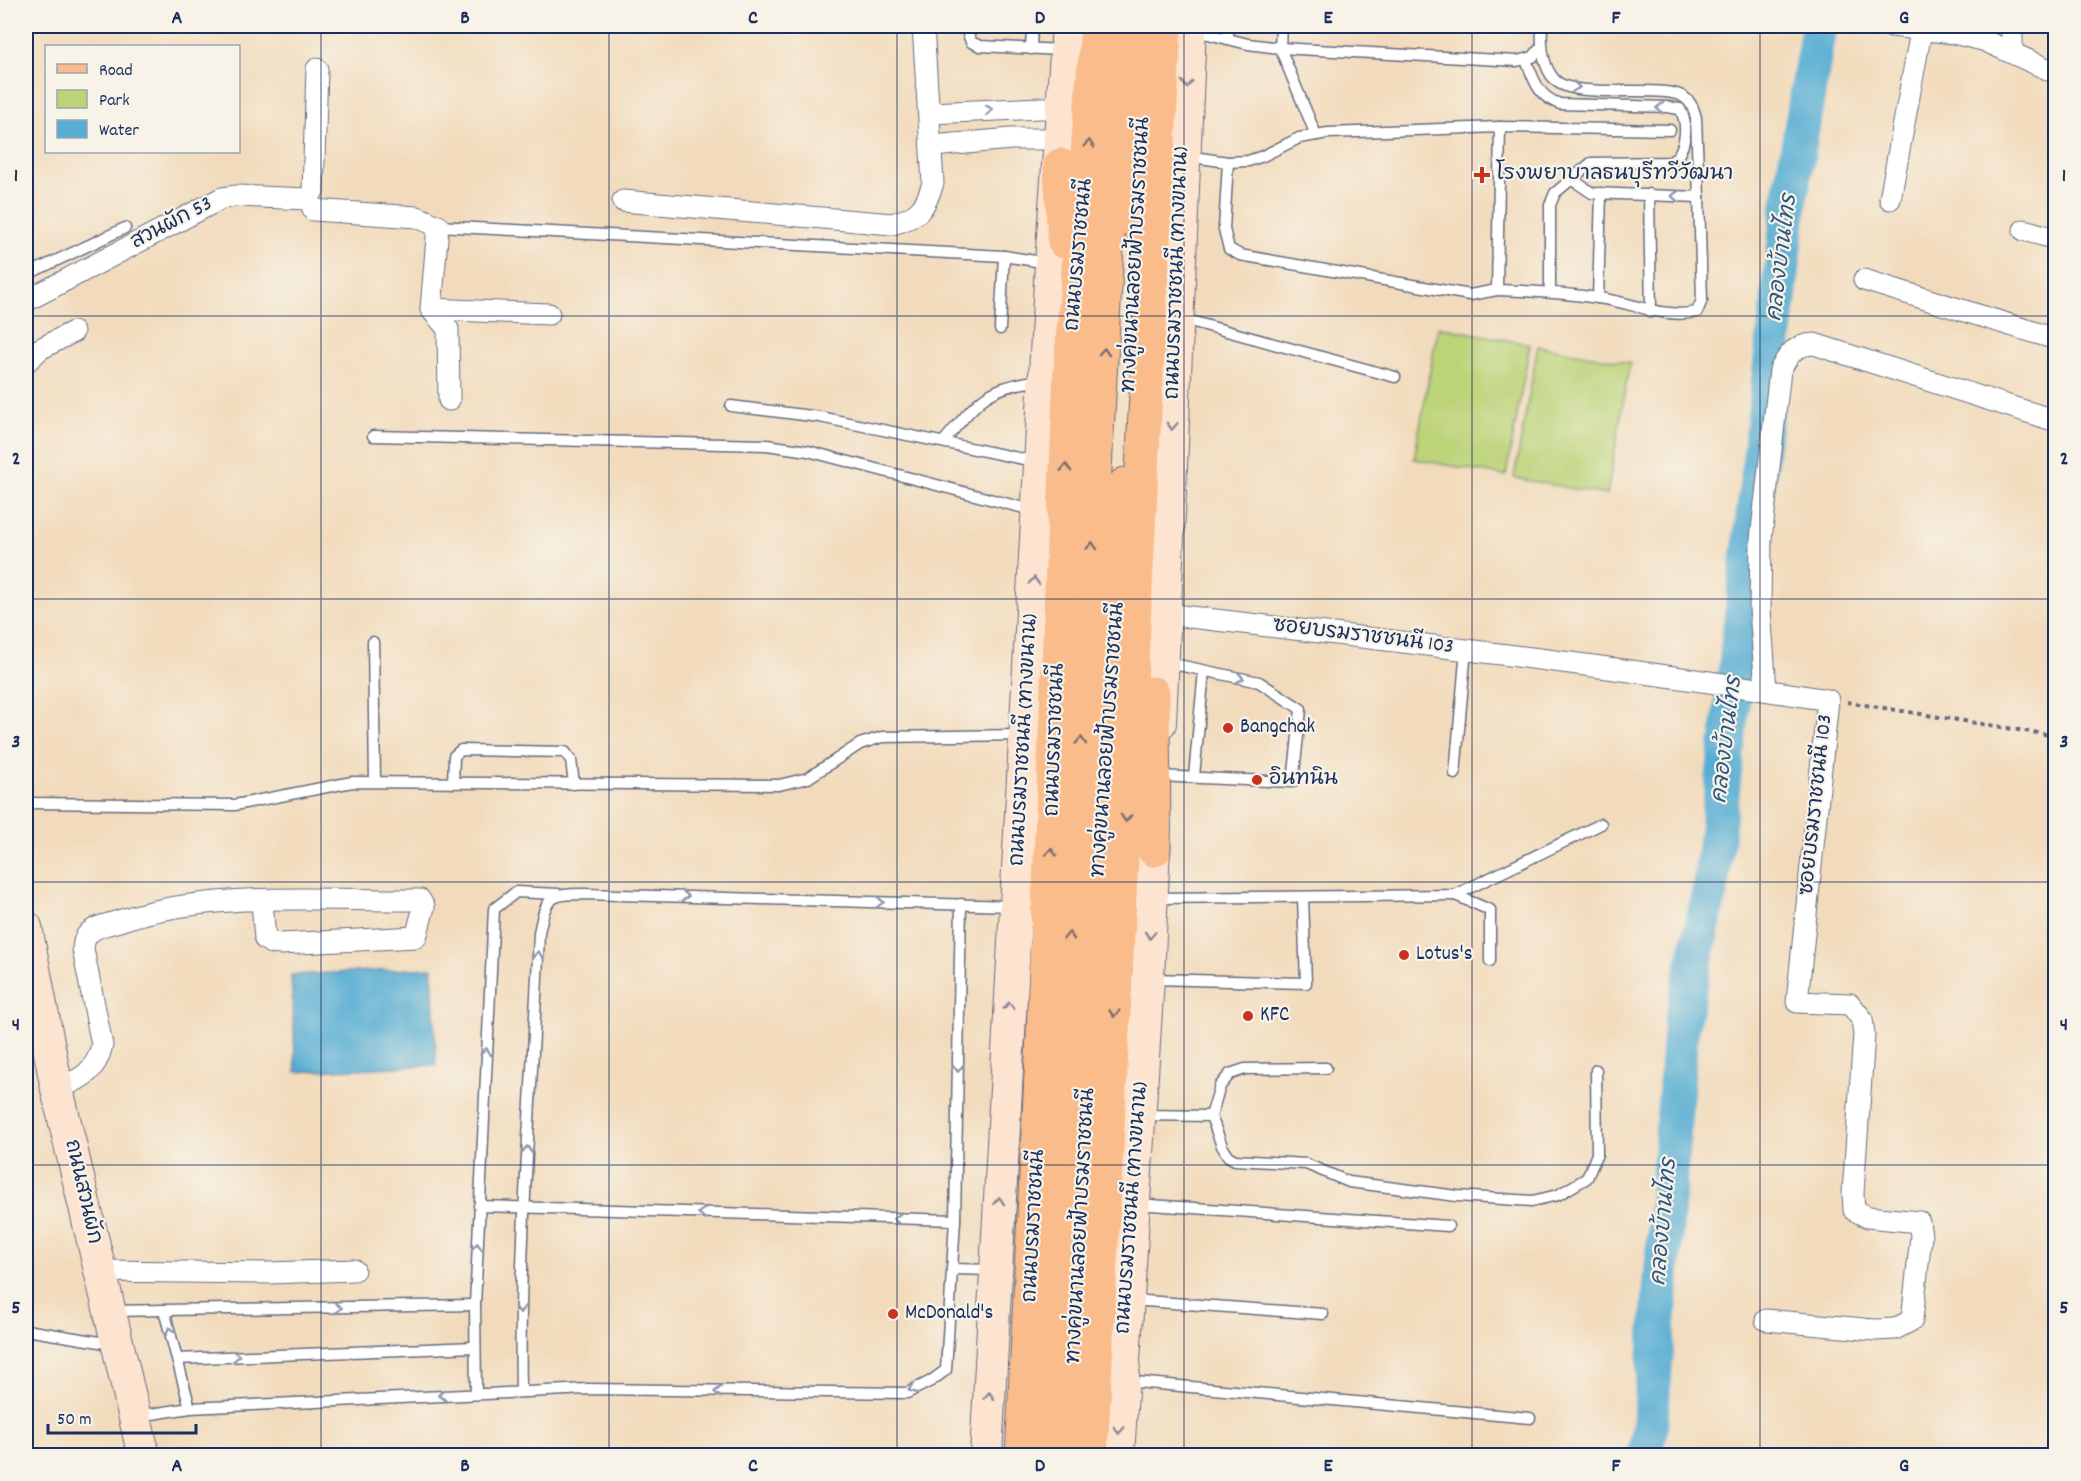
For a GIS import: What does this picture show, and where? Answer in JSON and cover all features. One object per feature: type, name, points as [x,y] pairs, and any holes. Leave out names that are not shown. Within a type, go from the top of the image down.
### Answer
[{"type":"main road","name":"ถนนบรมราชชนนี","points":[[1022,1455],[1044,1034],[1058,374],[1097,26]]},
{"type":"main road","name":"ทางคู่ขนานลอยฟ้าบรมราชชนนี","points":[[1043,1455],[1064,1023],[1104,351],[1119,26]]},
{"type":"main road","name":"ทางคู่ขนานลอยฟ้าบรมราชชนนี","points":[[1072,1455],[1091,1025],[1133,354],[1147,26]]},
{"type":"main road","points":[[1091,1455],[1150,356],[1181,27]]},
{"type":"main road","name":"ถนนบรมราชชนนี (ทางขนาน)","points":[[1118,1455],[1148,979],[1163,662],[1183,156],[1181,27]]},
{"type":"main road","name":"ถนนบรมราชชนนี (ทางขนาน)","points":[[986,1455],[1041,462],[1058,374],[1051,263],[1061,152],[1067,38]]},
{"type":"main road","points":[[1058,374],[1061,152]]},
{"type":"main road","points":[[1150,356],[1154,849]]},
{"type":"main road","name":"ถนนสวนผัก","points":[[27,944],[57,1089],[144,1455]]},
{"type":"street","points":[[623,201],[892,224],[912,219],[927,202],[933,183],[923,26]]},
{"type":"street","points":[[1892,26],[1921,27],[1963,36],[2012,51],[2055,73]]},
{"type":"street","points":[[2012,26],[2012,51]]},
{"type":"street","points":[[1890,199],[1921,27]]},
{"type":"street","name":"สวนผัก 53","points":[[26,301],[222,198],[237,196],[308,199],[313,191],[317,69]]},
{"type":"street","points":[[930,113],[1063,107]]},
{"type":"street","points":[[932,146],[1011,139],[1061,152]]},
{"type":"street","points":[[313,210],[417,217],[438,226],[431,309],[448,329],[449,400]]},
{"type":"street","points":[[2024,230],[2055,240]]},
{"type":"street","points":[[1864,280],[2055,339]]},
{"type":"street","points":[[431,309],[549,314]]},
{"type":"street","points":[[26,362],[40,349],[73,332]]},
{"type":"street","points":[[1762,689],[1761,539],[1780,370],[1792,350],[1814,344],[2055,421]]},
{"type":"street","name":"ซอยบรมราชชนนี 103","points":[[1165,614],[1466,650],[1762,689],[1828,700],[1797,1002],[1850,1004],[1862,1019],[1864,1035],[1853,1193],[1854,1210],[1868,1217],[1919,1222],[1921,1236],[1912,1320],[1895,1329],[1875,1330],[1766,1320]]},
{"type":"street","points":[[57,1089],[83,1079],[99,1059],[102,1045],[83,949],[84,939],[91,931],[146,912],[207,902],[262,901],[420,900],[424,907],[416,937],[281,944],[271,943],[266,939],[262,901]]},
{"type":"street","points":[[100,1271],[354,1270]]},
{"type":"lane","points":[[965,26],[971,42],[980,46],[1031,49],[1067,38]]},
{"type":"lane","points":[[1031,49],[1032,26]]},
{"type":"lane","points":[[1228,26],[1228,39]]},
{"type":"lane","points":[[1281,26],[1280,48],[1316,135]]},
{"type":"lane","points":[[1228,162],[1224,229],[1229,249],[1240,255],[1470,295],[1497,290],[1550,292],[1598,298],[1651,312],[1683,315],[1697,312],[1702,300],[1696,118],[1693,106],[1678,93],[1598,91],[1566,86],[1554,79],[1541,47],[1542,26]]},
{"type":"lane","points":[[1181,27],[1228,39],[1280,48],[1526,60],[1533,57],[1541,47]]},
{"type":"lane","points":[[1526,60],[1539,91],[1548,100],[1560,104],[1667,107],[1680,109],[1683,115],[1684,142],[1679,157],[1671,162],[1591,163],[1570,178],[1555,193],[1550,205],[1550,292]]},
{"type":"lane","points":[[1183,156],[1228,162],[1263,156],[1299,138],[1316,135],[1500,128],[1670,130]]},
{"type":"lane","points":[[1497,290],[1500,128]]},
{"type":"lane","points":[[1570,178],[1592,193],[1699,197]]},
{"type":"lane","points":[[1598,298],[1601,193]]},
{"type":"lane","points":[[1649,195],[1651,312]]},
{"type":"lane","points":[[438,226],[1004,256],[1051,263]]},
{"type":"lane","points":[[26,275],[125,228]]},
{"type":"lane","points":[[1000,329],[1004,256]]},
{"type":"lane","points":[[1176,317],[1395,377]]},
{"type":"lane","points":[[944,441],[970,410],[992,391],[1011,383],[1058,374]]},
{"type":"lane","points":[[731,406],[820,417],[1041,462]]},
{"type":"lane","points":[[374,436],[767,445],[808,452],[1038,512]]},
{"type":"lane","points":[[373,642],[375,782]]},
{"type":"lane","points":[[1455,774],[1466,650]]},
{"type":"lane","points":[[1157,776],[1293,782],[1302,709],[1259,682],[1163,662]]},
{"type":"lane","points":[[1194,776],[1204,671]]},
{"type":"lane","points":[[26,803],[235,805],[352,782],[779,785],[808,778],[860,744],[882,737],[1025,735]]},
{"type":"lane","points":[[453,783],[454,756],[461,750],[565,752],[571,760],[574,784]]},
{"type":"lane","points":[[1455,895],[1601,824]]},
{"type":"lane","points":[[476,1393],[475,1305],[494,909],[516,892],[1015,907]]},
{"type":"lane","points":[[521,1391],[520,1306],[523,1208],[539,933],[544,905],[558,894]]},
{"type":"lane","points":[[1152,898],[1455,895],[1490,910],[1490,961]]},
{"type":"lane","points":[[1148,979],[1306,983],[1304,897]]},
{"type":"lane","points":[[135,1417],[190,1408],[521,1391],[588,1389],[907,1393],[931,1381],[946,1370],[953,1269],[962,904]]},
{"type":"lane","points":[[1326,1068],[1245,1070],[1230,1074],[1220,1086],[1211,1116],[1222,1146],[1228,1155],[1235,1160],[1306,1164],[1349,1182],[1457,1196],[1532,1201],[1558,1195],[1587,1178],[1597,1155],[1596,1070]]},
{"type":"lane","points":[[1140,1115],[1211,1116]]},
{"type":"lane","points":[[1134,1204],[1449,1226]]},
{"type":"lane","points":[[479,1206],[955,1220]]},
{"type":"lane","points":[[953,1269],[995,1270]]},
{"type":"lane","points":[[1127,1299],[1323,1314]]},
{"type":"lane","points":[[110,1311],[475,1305]]},
{"type":"lane","points":[[164,1311],[190,1408]]},
{"type":"lane","points":[[26,1330],[118,1346]]},
{"type":"lane","points":[[177,1359],[475,1347]]},
{"type":"lane","points":[[1122,1381],[1530,1418]]},
{"type":"path","points":[[1828,700],[2055,736]]},
{"type":"green space","points":[[1438,327],[1530,344],[1506,476],[1414,459]]},
{"type":"green space","points":[[1538,346],[1630,363],[1607,495],[1514,478]]},
{"type":"water","points":[[432,968],[436,1065],[296,1072],[291,975]]},
{"type":"waterway","name":"คลองบ้านไทร","points":[[1645,1456],[1650,1427],[1681,1026],[1711,885],[1791,191],[1819,26]]},
{"type":"place","name":"โรงพยาบาลธนบุรีทวีวัฒนา","points":[[1482,175]]},
{"type":"place","name":"Bangchak","points":[[1228,728]]},
{"type":"place","name":"อินทนิน","points":[[1257,780]]},
{"type":"place","name":"Lotus's","points":[[1404,955]]},
{"type":"place","name":"KFC","points":[[1248,1016]]},
{"type":"place","name":"McDonald's","points":[[893,1314]]}]
